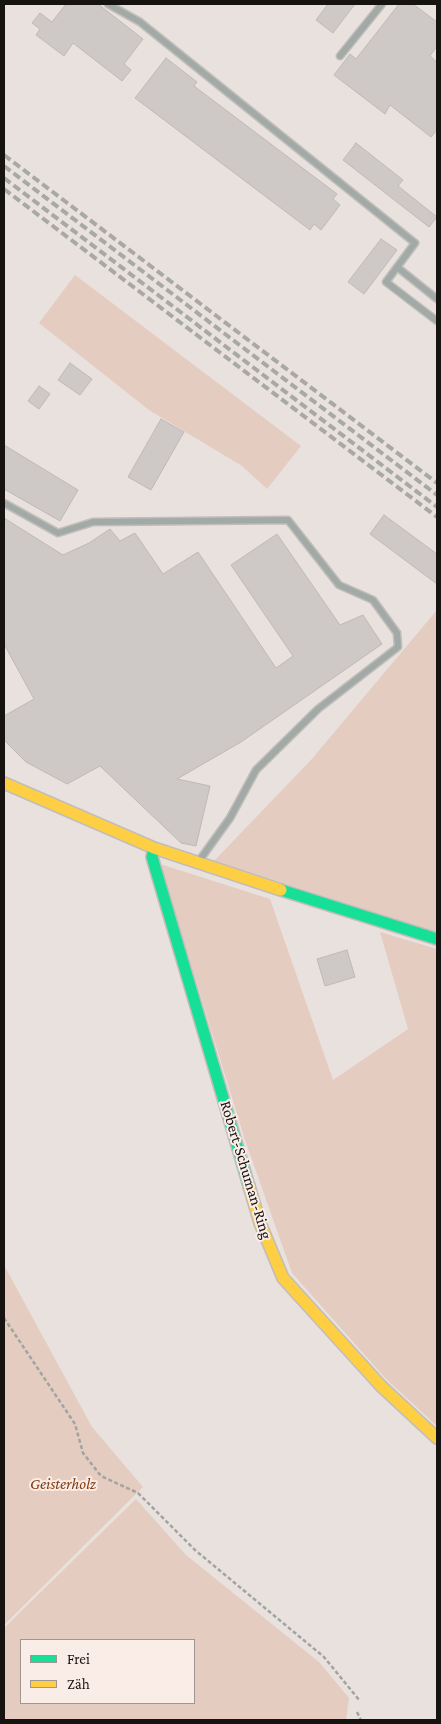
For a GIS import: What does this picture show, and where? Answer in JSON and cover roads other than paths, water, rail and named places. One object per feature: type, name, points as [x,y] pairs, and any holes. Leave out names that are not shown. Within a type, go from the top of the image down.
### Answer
[{"type":"street","points":[[4,783],[154,848],[437,939]]},
{"type":"street","name":"Robert-Schuman-Ring","points":[[154,848],[152,857],[260,1223],[283,1278],[381,1386],[437,1438]]},
{"type":"lane","points":[[108,4],[140,22],[415,243],[386,282],[437,322]]},
{"type":"lane","points":[[340,56],[382,4]]},
{"type":"lane","points":[[398,267],[437,299]]},
{"type":"lane","points":[[4,503],[58,534],[93,522],[288,520],[339,585],[373,600],[397,633],[398,647],[318,709],[256,770],[230,818],[197,863]]},
{"type":"railway","points":[[4,155],[437,483]]},
{"type":"railway","points":[[4,166],[437,495]]},
{"type":"railway","points":[[4,178],[437,507]]},
{"type":"railway","points":[[4,189],[437,517]]},
{"type":"park label","name":"Geisterholz","points":[[63,1484]]}]
